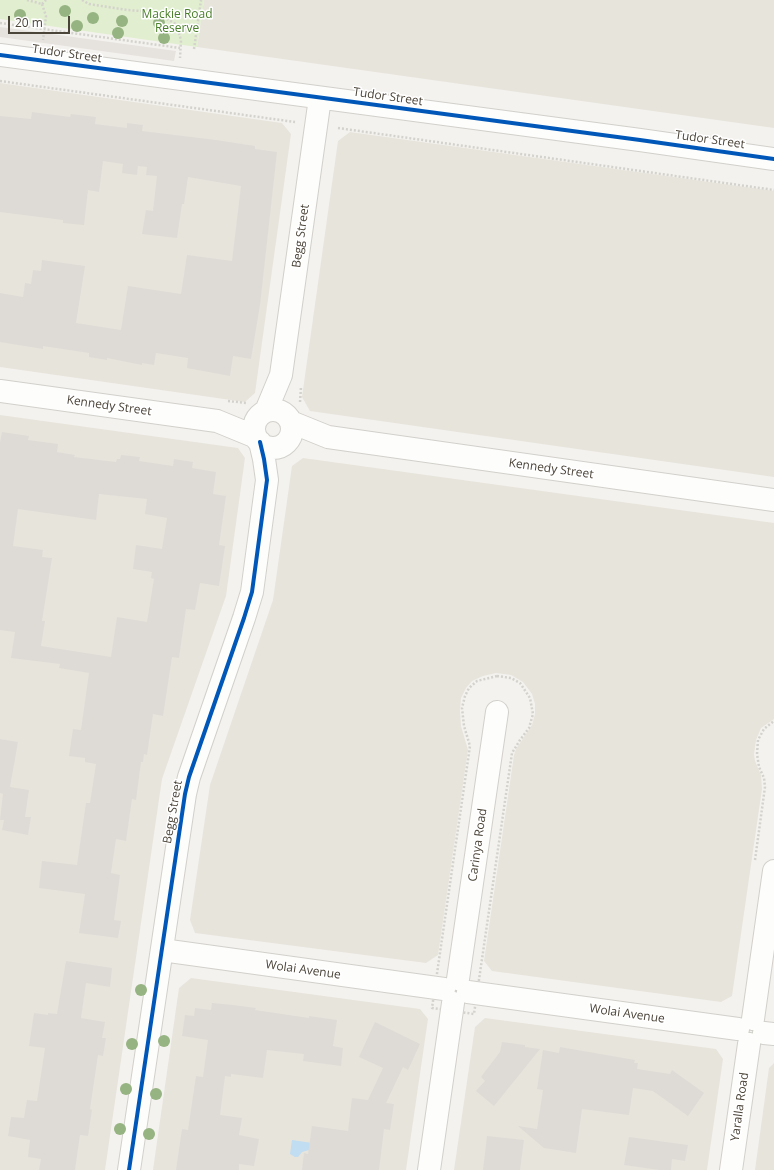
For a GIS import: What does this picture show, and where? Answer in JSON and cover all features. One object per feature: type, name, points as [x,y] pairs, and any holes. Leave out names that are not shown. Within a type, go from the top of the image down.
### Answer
[{"type":"street","name":"Tudor Street","points":[[0,55],[640,140],[774,160]]},
{"type":"street","name":"Begg Street","points":[[129,1170],[187,786],[251,597],[267,480],[278,420],[281,375],[320,98]]},
{"type":"street","name":"Kennedy Street","points":[[0,391],[217,421],[244,419],[278,420],[328,437],[774,500]]},
{"type":"street","points":[[258,440],[254,426],[278,420]]},
{"type":"street","name":"Kennedy Street","points":[[217,421],[258,440]]},
{"type":"street","name":"Begg Street","points":[[258,440],[264,459],[267,480]]},
{"type":"street","name":"Carinya Road","points":[[430,1170],[497,712]]},
{"type":"street","name":"Yaralla Road","points":[[731,1170],[756,1032],[764,869]]},
{"type":"street","name":"Wolai Avenue","points":[[162,950],[756,1032]]},
{"type":"path","points":[[27,0],[42,4]]},
{"type":"path","points":[[42,4],[46,0]]},
{"type":"path","points":[[82,0],[96,6],[154,12],[176,24],[181,40],[179,79]]},
{"type":"path","points":[[194,49],[201,0]]},
{"type":"path","points":[[40,61],[46,16],[42,4]]},
{"type":"path","points":[[0,23],[180,48]]},
{"type":"path","points":[[0,81],[774,190]]},
{"type":"path","points":[[223,400],[246,404],[278,420],[299,401],[301,385]]},
{"type":"path","points":[[764,869],[765,787],[764,778],[759,767],[756,754],[758,740],[764,729],[774,722]]},
{"type":"path","points":[[424,1007],[432,1008],[431,1016]]},
{"type":"path","points":[[473,1022],[474,1014]]},
{"type":"shaded area","points":[[204,0],[774,0],[774,128],[197,47]]},
{"type":"shaded area","points":[[0,27],[176,51],[174,61],[0,37]]},
{"type":"shaded area","points":[[0,83],[282,123],[291,134],[255,393],[245,402],[0,367]]},
{"type":"shaded area","points":[[350,132],[774,191],[774,477],[310,411],[302,397],[338,141]]},
{"type":"shaded area","points":[[0,415],[238,448],[245,458],[226,596],[162,779],[105,1170],[0,1170]]},
{"type":"shaded area","points":[[303,458],[774,523],[774,719],[761,728],[756,740],[754,754],[755,761],[761,775],[762,789],[732,996],[721,1002],[492,971],[484,961],[514,755],[516,749],[532,725],[535,714],[535,704],[532,694],[523,682],[511,675],[496,673],[483,676],[472,681],[466,688],[461,698],[461,726],[468,750],[438,955],[426,963],[195,933],[190,920],[210,785],[273,600],[292,466]]},
{"type":"shaded area","points":[[191,978],[420,1009],[428,1019],[406,1170],[153,1170],[179,988]]},
{"type":"shaded area","points":[[485,1018],[716,1049],[723,1059],[707,1170],[454,1170],[475,1027]]},
{"type":"shaded area","points":[[774,1063],[774,1170],[755,1170],[769,1068]]},
{"type":"green space","name":"Mackie Road Reserve","points":[[0,0],[204,0],[197,47],[0,19]]},
{"type":"water","points":[[292,1140],[319,1144],[302,1152],[298,1157],[295,1157],[290,1154]]},
{"type":"building","points":[[32,112],[70,117],[71,114],[96,117],[95,124],[127,128],[127,123],[143,125],[142,131],[255,146],[255,149],[277,152],[260,305],[251,359],[233,356],[230,376],[187,368],[188,358],[156,353],[154,365],[142,363],[142,365],[107,358],[107,360],[89,357],[89,353],[43,346],[43,349],[0,342],[0,293],[23,297],[25,283],[31,284],[33,270],[41,271],[42,260],[85,266],[76,323],[121,330],[128,286],[181,294],[187,255],[232,261],[241,186],[188,177],[177,238],[142,234],[146,210],[153,211],[157,176],[146,175],[147,167],[138,166],[137,175],[122,173],[123,164],[103,161],[99,192],[88,190],[84,225],[63,223],[63,220],[0,212],[0,116],[31,119]]},
{"type":"building","points":[[2,432],[29,436],[28,440],[58,444],[57,452],[75,455],[74,457],[116,462],[117,459],[120,459],[121,455],[140,457],[139,461],[173,466],[174,459],[193,462],[192,468],[216,472],[213,494],[226,496],[219,545],[225,546],[219,586],[200,583],[195,610],[186,609],[179,658],[172,657],[163,716],[153,714],[147,755],[144,754],[143,762],[141,762],[136,800],[132,799],[126,841],[116,839],[111,873],[120,875],[114,920],[121,921],[118,938],[79,933],[85,894],[39,888],[42,861],[77,865],[86,803],[90,803],[96,764],[85,762],[85,758],[69,756],[73,729],[81,730],[89,673],[59,668],[60,664],[11,658],[15,632],[0,630],[0,442]],"holes":[[[99,494],[147,499],[145,514],[167,518],[162,549],[136,545],[133,569],[152,572],[151,578],[154,579],[147,622],[117,617],[111,657],[41,646],[45,621],[42,621],[52,558],[42,557],[43,550],[13,546],[18,509],[96,520]]]},
{"type":"building","points":[[0,739],[18,742],[10,787],[29,790],[25,817],[31,817],[28,835],[2,830],[4,820],[0,820],[3,794],[0,793]]},
{"type":"building","points":[[66,961],[112,968],[110,987],[86,983],[81,1018],[105,1022],[102,1038],[106,1038],[103,1056],[98,1055],[90,1109],[92,1110],[88,1136],[80,1135],[75,1170],[39,1170],[41,1159],[28,1157],[30,1140],[8,1136],[11,1117],[24,1118],[27,1100],[37,1101],[45,1048],[29,1046],[34,1013],[48,1015],[48,1013],[57,1014]]},
{"type":"building","points":[[212,1003],[256,1008],[255,1010],[309,1018],[309,1016],[337,1020],[333,1046],[343,1048],[341,1066],[303,1061],[304,1054],[267,1050],[263,1078],[231,1074],[231,1077],[225,1076],[220,1115],[242,1118],[239,1135],[259,1139],[254,1166],[239,1164],[239,1170],[176,1170],[182,1129],[188,1130],[196,1076],[203,1077],[208,1040],[182,1036],[185,1015],[194,1016],[195,1008],[211,1010]]},
{"type":"building","points":[[375,1022],[420,1044],[408,1070],[403,1067],[386,1103],[394,1104],[390,1130],[384,1129],[379,1170],[302,1170],[304,1153],[308,1154],[312,1126],[348,1131],[352,1098],[368,1100],[383,1068],[359,1057]]},
{"type":"building","points":[[502,1042],[525,1045],[525,1047],[540,1049],[494,1106],[476,1091],[485,1081],[481,1077],[500,1052]]},
{"type":"building","points":[[560,1047],[635,1060],[634,1063],[638,1063],[637,1069],[670,1074],[672,1070],[704,1093],[688,1116],[653,1091],[633,1088],[629,1115],[582,1109],[576,1153],[544,1148],[518,1126],[537,1129],[543,1090],[537,1089],[543,1050],[559,1053]]},
{"type":"building","points":[[487,1136],[524,1140],[520,1170],[483,1170]]},
{"type":"building","points":[[629,1137],[688,1145],[685,1161],[672,1159],[671,1170],[659,1170],[624,1165]]},
{"type":"cycle path","points":[[0,55],[774,159]]},
{"type":"cycle path","points":[[129,1170],[185,794],[189,777],[252,592],[267,480],[260,442]]}]
